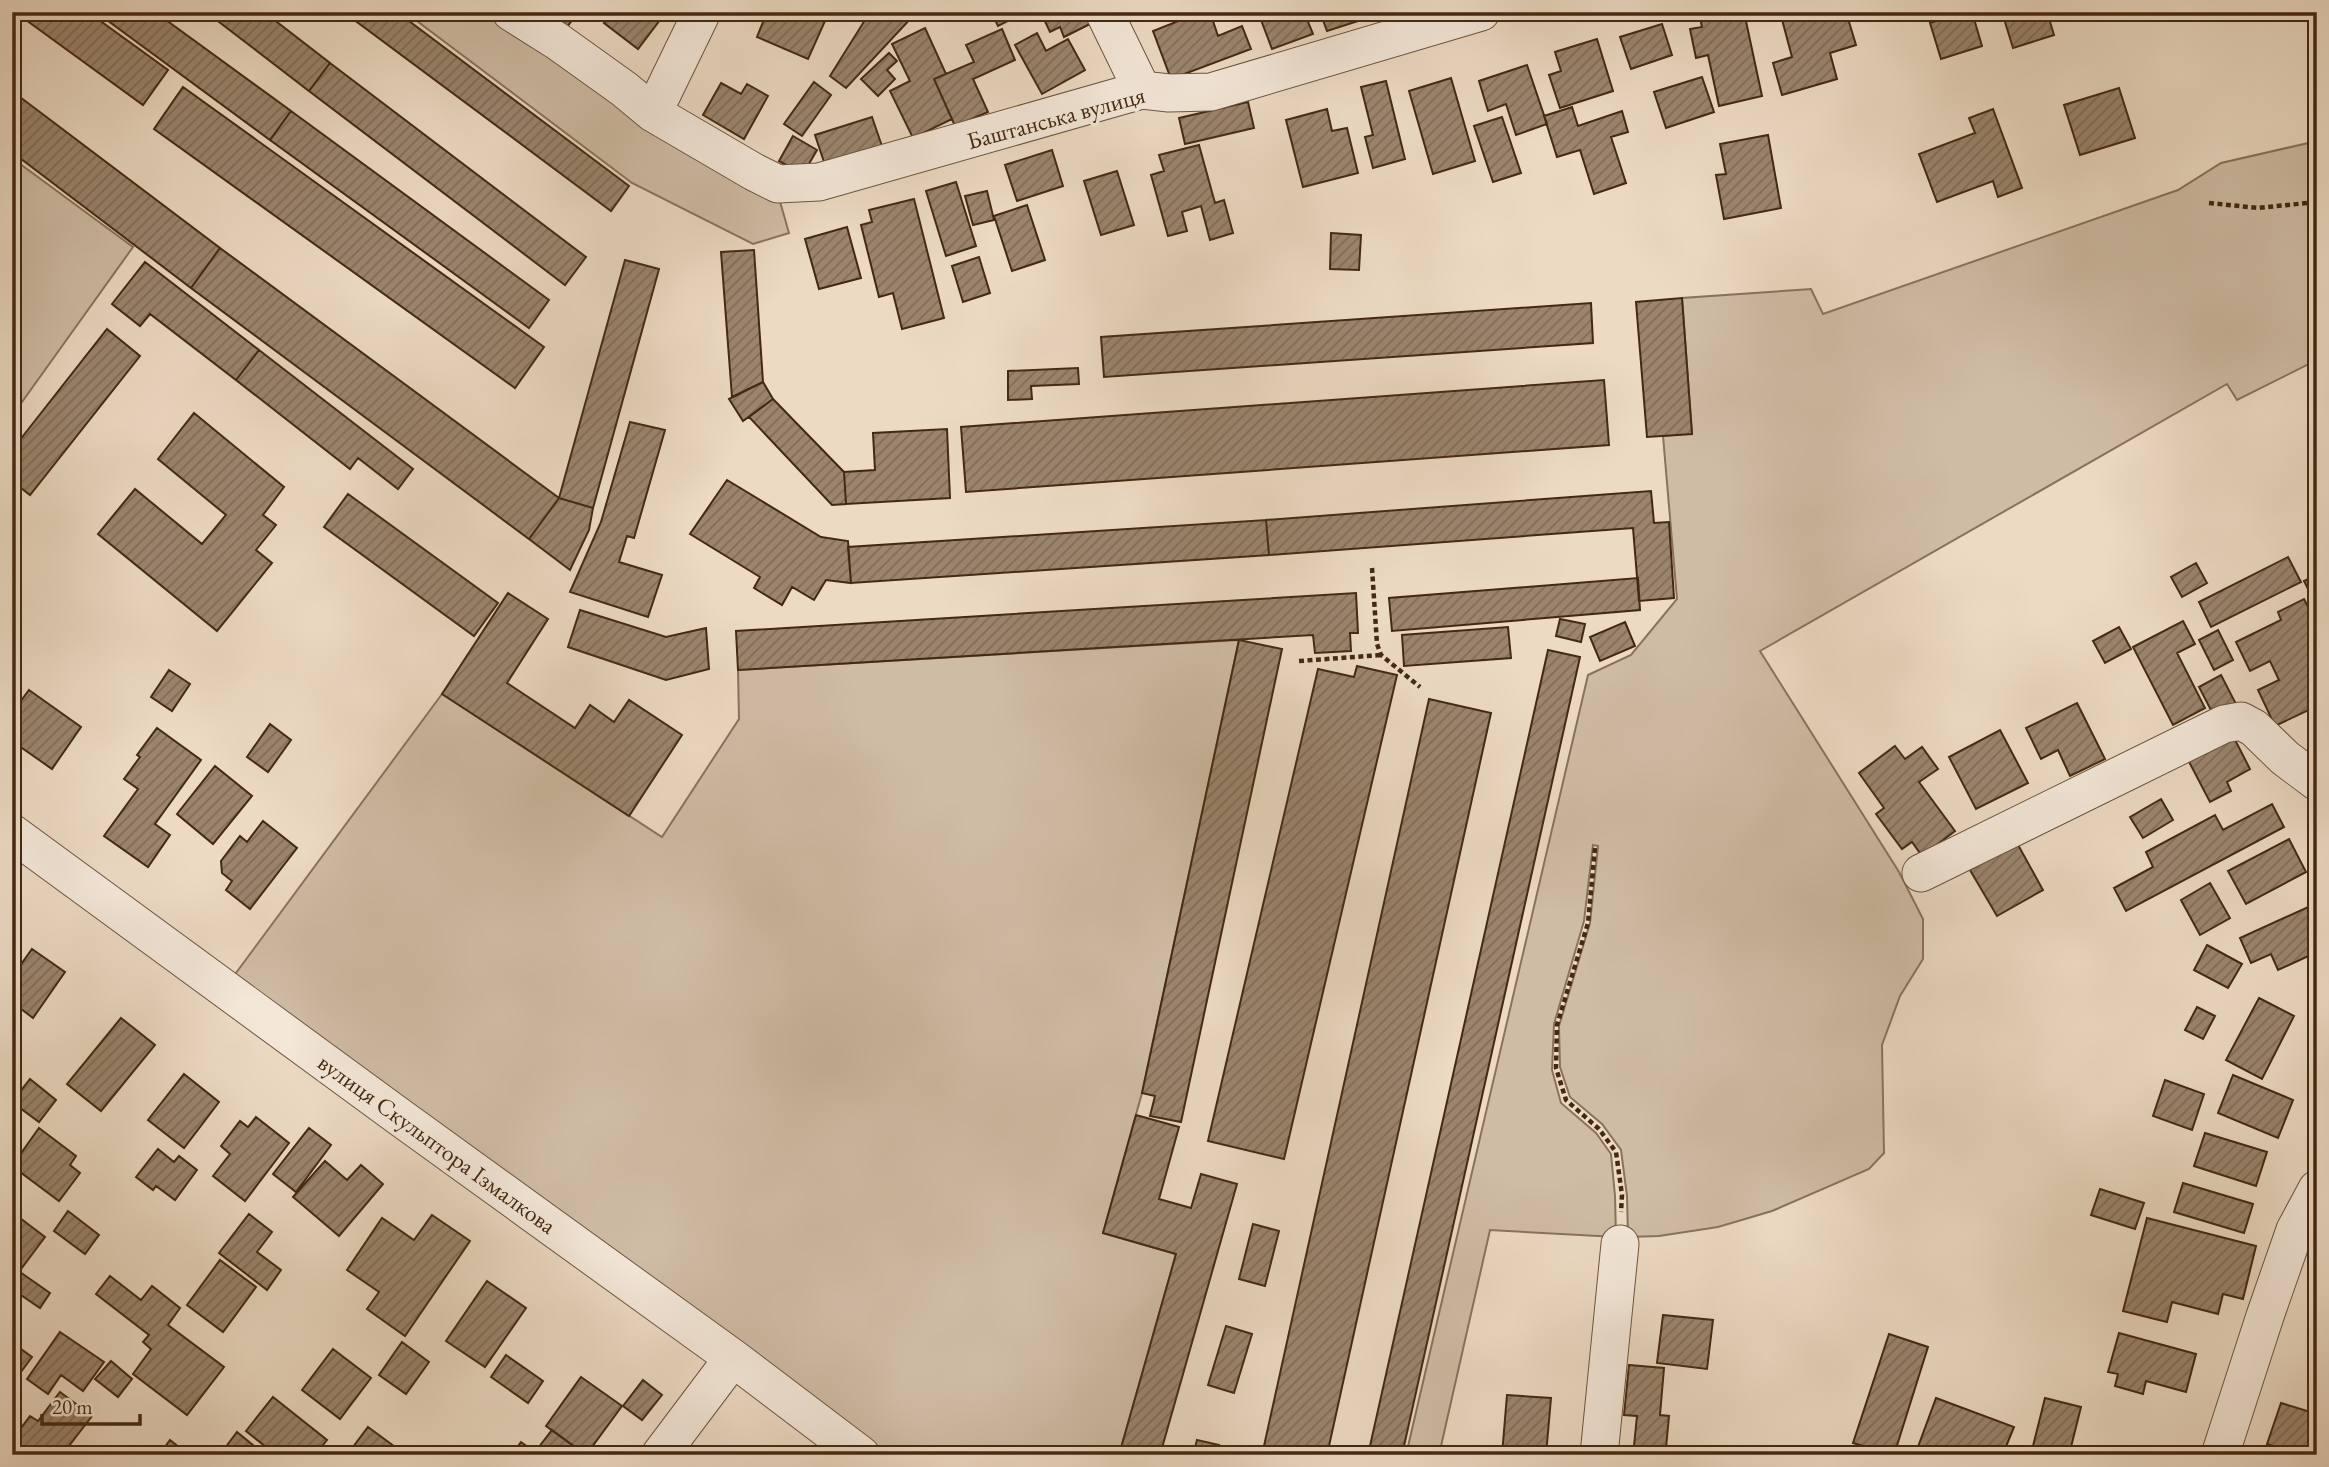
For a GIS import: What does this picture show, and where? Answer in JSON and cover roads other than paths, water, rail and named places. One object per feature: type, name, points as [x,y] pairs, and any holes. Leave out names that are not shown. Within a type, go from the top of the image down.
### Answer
[{"type":"street","name":"Баштанська вулиця","points":[[511,12],[557,41],[653,113],[778,184],[819,182],[1142,90],[1169,93],[1211,92],[1481,12]]},
{"type":"street","points":[[653,113],[702,12]]},
{"type":"street","points":[[1104,12],[1142,90]]},
{"type":"street","points":[[1921,873],[2224,724],[2241,721],[2254,728],[2285,758],[2317,782]]},
{"type":"street","name":"вулиця Скульптора Ізмалкова","points":[[12,833],[733,1358],[861,1455]]},
{"type":"street","points":[[2220,1455],[2295,1230],[2317,1189]]},
{"type":"street","points":[[1599,1455],[1620,1244]]},
{"type":"street","points":[[660,1455],[733,1358]]}]
